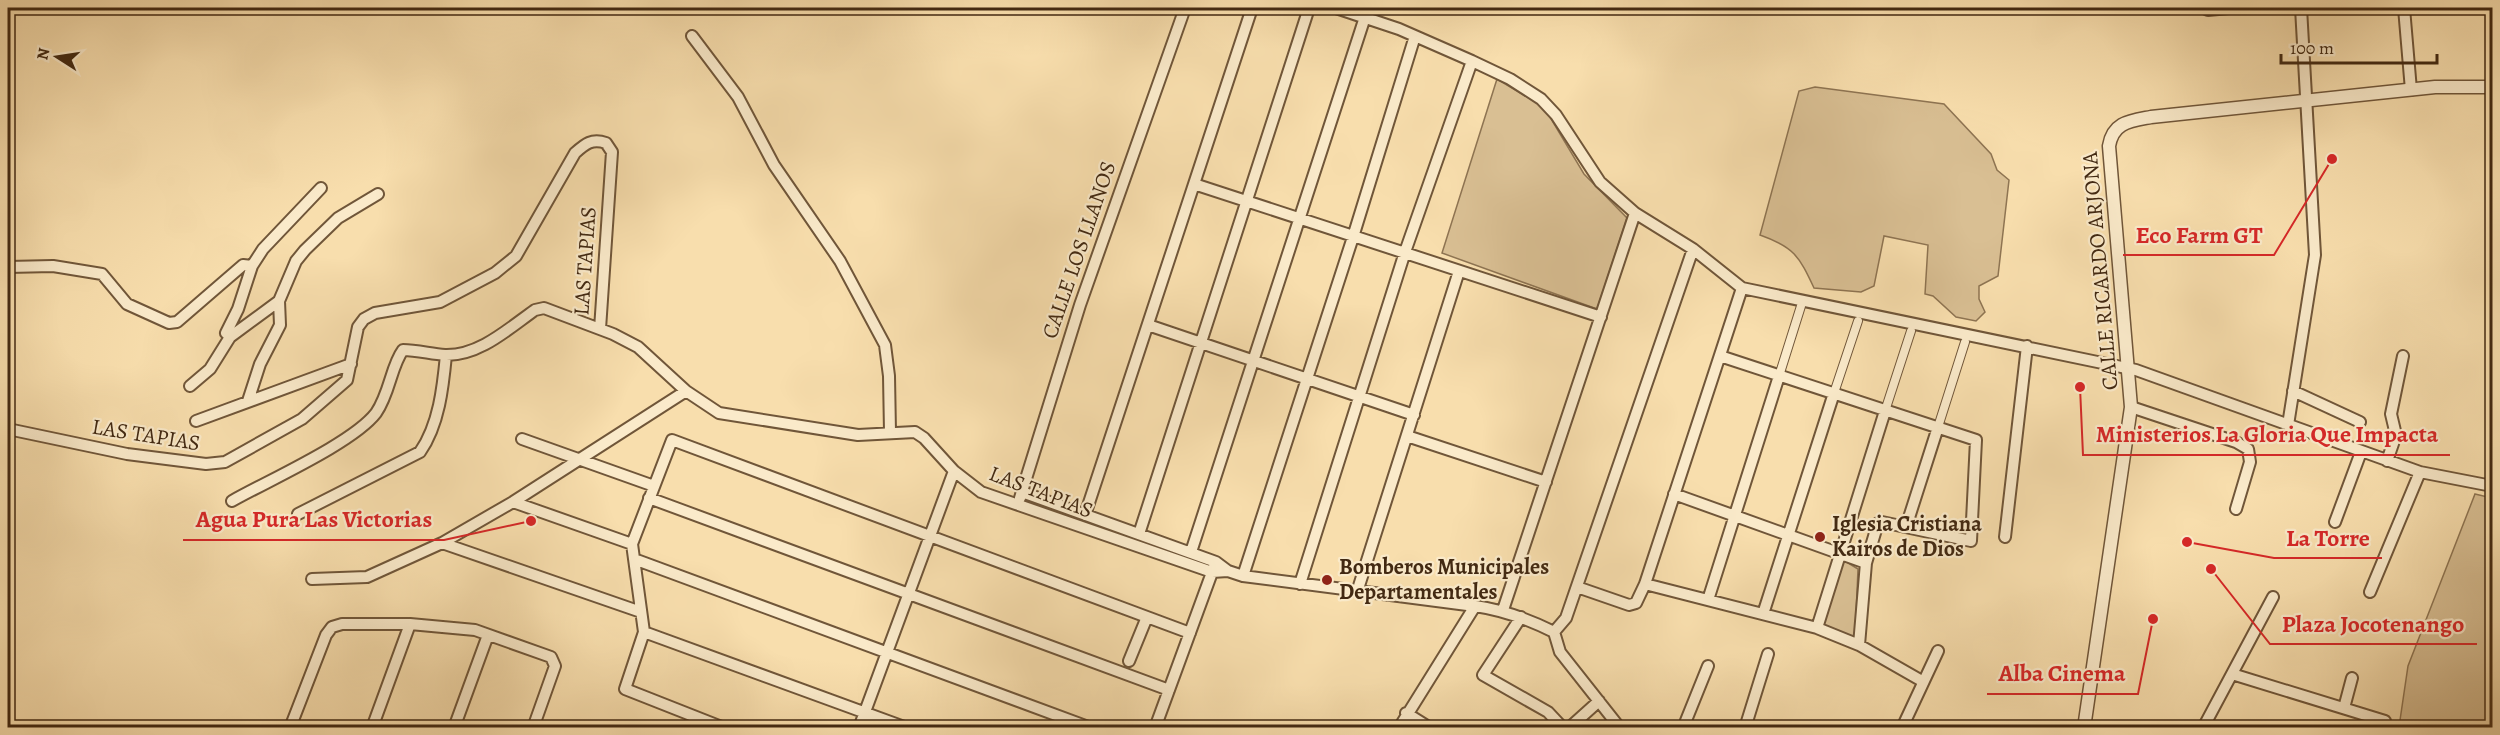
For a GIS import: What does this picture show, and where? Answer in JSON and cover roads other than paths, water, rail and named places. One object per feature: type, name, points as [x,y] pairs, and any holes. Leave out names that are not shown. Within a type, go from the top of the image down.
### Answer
[{"type":"street","name":"CALLE LOS LLANOS","points":[[1017,507],[1080,305],[1185,8]]},
{"type":"street","points":[[1085,515],[1252,8]]},
{"type":"street","points":[[1139,534],[1309,8]]},
{"type":"street","points":[[1336,8],[1414,36],[1472,61],[1510,79],[1551,107],[1591,171],[1635,213],[1693,249],[1742,288],[2128,368],[2361,453],[2420,472],[2493,486]]},
{"type":"street","points":[[2204,8],[2208,10],[2229,8]]},
{"type":"street","points":[[2288,425],[2315,255],[2301,8]]},
{"type":"street","points":[[2404,8],[2411,90]]},
{"type":"street","points":[[1191,552],[1365,17]]},
{"type":"street","points":[[692,36],[738,97],[774,165],[840,261],[885,345],[889,376],[890,432]]},
{"type":"street","points":[[1243,576],[1353,237],[1414,36]]},
{"type":"street","points":[[1300,584],[1405,252],[1472,61]]},
{"type":"street","points":[[2307,101],[2411,90],[2493,87]]},
{"type":"street","name":"CALLE RICARDO ARJONA","points":[[2084,728],[2131,407],[2109,146],[2114,132],[2124,122],[2151,117],[2307,101]]},
{"type":"street","name":"LAS TAPIAS","points":[[8,429],[127,453],[206,464],[225,462],[302,419],[347,380],[358,327],[364,319],[382,312],[440,302],[495,273],[516,256],[575,153],[585,143],[597,140],[606,143],[612,152],[600,329],[638,347],[686,392],[719,413],[852,434],[915,432],[924,438],[954,471],[981,492],[1017,507],[1243,576],[1503,610],[1554,632]]},
{"type":"street","points":[[1194,184],[1601,317]]},
{"type":"street","points":[[230,337],[226,333],[227,328],[238,309],[252,266],[269,239],[321,188]]},
{"type":"street","points":[[248,401],[260,364],[280,325],[279,301],[299,257],[338,218],[378,194]]},
{"type":"street","points":[[1503,610],[1635,213]]},
{"type":"street","points":[[1620,728],[1560,652],[1554,632],[1566,618],[1693,249]]},
{"type":"street","points":[[8,267],[53,266],[102,274],[127,304],[169,323],[177,322],[243,265],[252,266]]},
{"type":"street","points":[[1359,590],[1459,271]]},
{"type":"street","points":[[1577,587],[1634,605],[1645,584],[1742,288]]},
{"type":"street","points":[[190,386],[210,369],[230,337],[279,301]]},
{"type":"street","points":[[1708,600],[1801,306]]},
{"type":"street","points":[[232,501],[295,468],[363,426],[387,396],[403,351],[446,355],[469,351],[488,343],[535,310],[544,308],[600,329]]},
{"type":"street","points":[[1763,614],[1858,321]]},
{"type":"street","points":[[1148,325],[1414,415]]},
{"type":"street","points":[[1817,628],[1911,331]]},
{"type":"street","points":[[1906,527],[1965,342]]},
{"type":"street","points":[[2005,537],[2026,346]]},
{"type":"street","points":[[298,514],[420,452],[427,442],[443,390],[446,355]]},
{"type":"street","points":[[1720,356],[1976,440],[1971,541],[1878,523],[1866,563],[1859,645]]},
{"type":"street","points":[[2387,461],[2397,430],[2391,414],[2403,356]]},
{"type":"street","points":[[196,421],[351,364]]},
{"type":"street","points":[[2293,391],[2360,422]]},
{"type":"street","points":[[312,579],[367,576],[442,543],[513,502],[686,392]]},
{"type":"street","points":[[2131,407],[2236,442],[2248,449],[2250,462],[2236,509]]},
{"type":"street","points":[[1407,436],[1546,482]]},
{"type":"street","points":[[522,439],[578,461],[654,486]]},
{"type":"street","points":[[724,728],[627,692],[625,685],[644,632],[632,544],[670,441],[674,440],[1190,633]]},
{"type":"street","points":[[2335,522],[2361,453]]},
{"type":"street","points":[[859,728],[954,471]]},
{"type":"street","points":[[2370,592],[2420,472]]},
{"type":"street","name":"LAS TAPIAS","points":[[1022,492],[1191,552],[1214,567]]},
{"type":"street","points":[[1674,494],[1866,563]]},
{"type":"street","points":[[649,498],[1169,690]]},
{"type":"street","points":[[513,502],[632,544]]},
{"type":"street","points":[[442,543],[641,612]]},
{"type":"street","points":[[634,559],[1091,728]]},
{"type":"street","points":[[1155,728],[1214,567]]},
{"type":"street","points":[[1645,584],[1817,628],[1859,645],[1922,681]]},
{"type":"street","points":[[2203,728],[2273,597]]},
{"type":"street","points":[[1399,728],[1406,713],[1475,606]]},
{"type":"street","points":[[1129,661],[1147,617]]},
{"type":"street","points":[[1521,617],[1483,675],[1548,712],[1563,728]]},
{"type":"street","points":[[290,728],[326,635],[333,627],[342,624],[410,624],[475,630],[551,657],[555,661],[533,728]]},
{"type":"street","points":[[372,728],[410,624]]},
{"type":"street","points":[[644,632],[907,728]]},
{"type":"street","points":[[454,728],[488,635]]},
{"type":"street","points":[[1902,728],[1938,651]]},
{"type":"street","points":[[1745,728],[1768,654]]},
{"type":"street","points":[[1683,728],[1708,666]]},
{"type":"street","points":[[2232,674],[2385,721]]},
{"type":"street","points":[[2344,708],[2352,678]]},
{"type":"street","points":[[1569,728],[1599,701]]},
{"type":"street","points":[[1406,713],[1430,728]]},
{"type":"place","name":"Eco Farm GT","points":[[2332,159]]},
{"type":"place","name":"Ministerios La Gloria Que Impacta","points":[[2080,387]]},
{"type":"place","name":"Agua Pura Las Victorias","points":[[531,521]]},
{"type":"place","name":"Iglesia Cristiana Kairos de Dios","points":[[1820,537]]},
{"type":"place","name":"La Torre","points":[[2187,542]]},
{"type":"place","name":"Plaza Jocotenango","points":[[2211,569]]},
{"type":"place","name":"Bomberos Municipales Departamentales","points":[[1327,580]]},
{"type":"place","name":"Alba Cinema","points":[[2153,619]]}]
